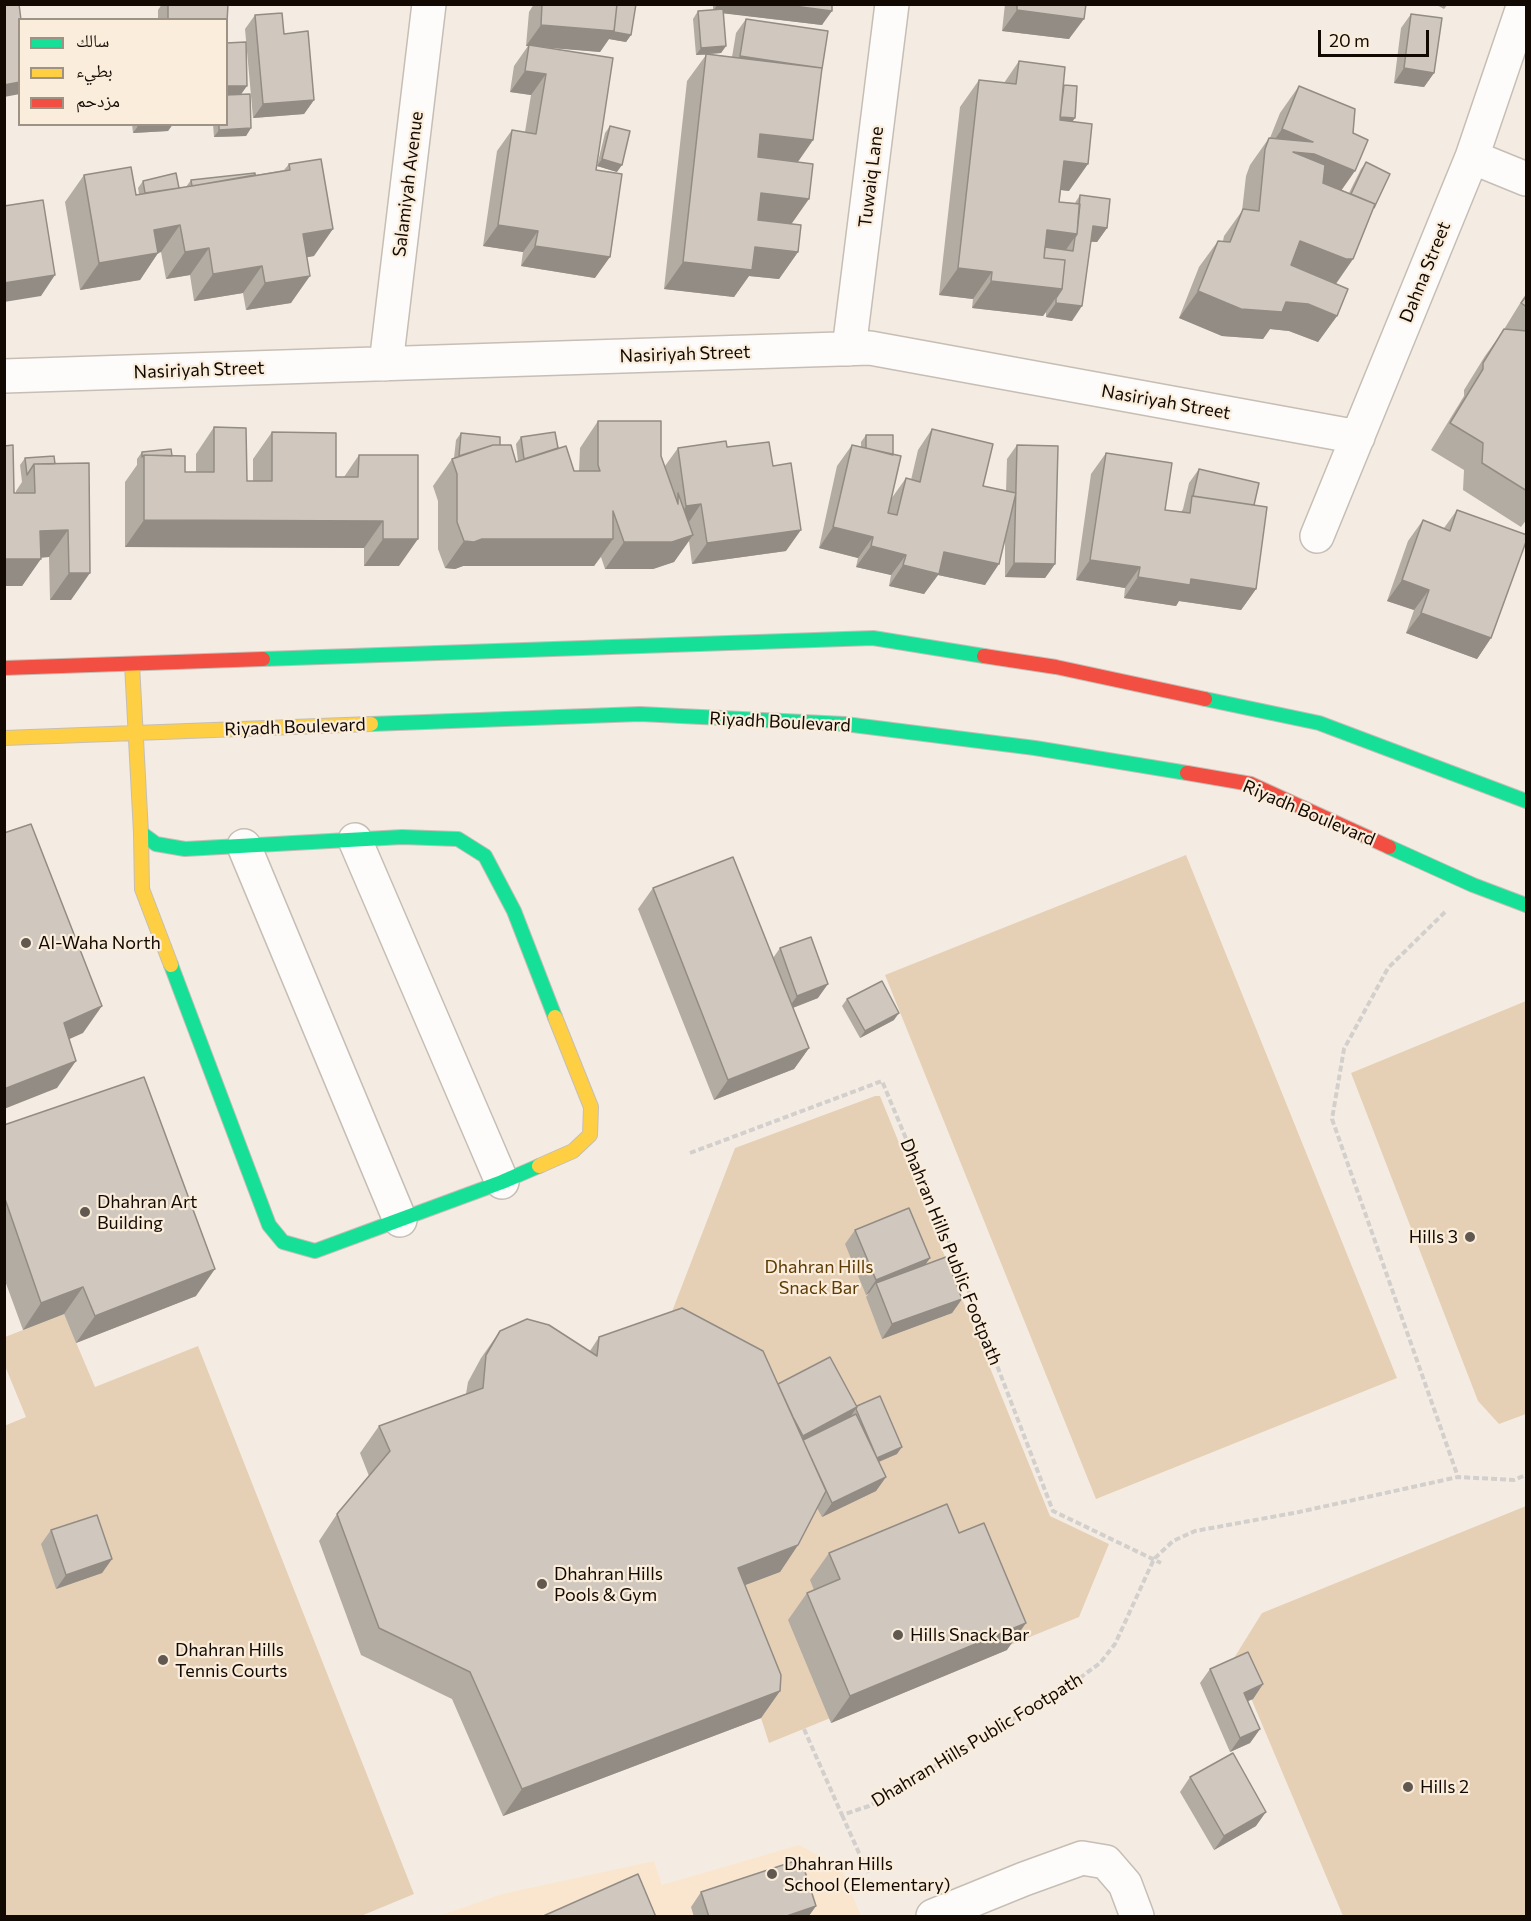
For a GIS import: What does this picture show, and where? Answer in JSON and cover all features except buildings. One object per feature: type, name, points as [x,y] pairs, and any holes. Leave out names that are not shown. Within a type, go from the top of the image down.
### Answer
[{"type":"main road","points":[[4,668],[873,638],[1056,667],[1319,723],[1527,801]]},
{"type":"main road","points":[[132,664],[142,889],[269,1225],[283,1242],[315,1251],[502,1182],[573,1150],[590,1135],[591,1107],[514,911],[485,856],[458,838],[402,837],[185,849],[156,844],[141,832]]},
{"type":"main road","name":"Riyadh Boulevard","points":[[4,738],[640,714],[845,724],[1035,748],[1251,784],[1473,885],[1527,905]]},
{"type":"street","name":"Salamiyah Avenue","points":[[386,364],[429,4]]},
{"type":"street","name":"Tuwaiq Lane","points":[[849,349],[892,4]]},
{"type":"street","name":"Dahna Street","points":[[1317,536],[1472,157],[1524,4]]},
{"type":"street","points":[[1472,157],[1527,179]]},
{"type":"street","name":"Nasiriyah Street","points":[[4,376],[870,348],[1358,437]]},
{"type":"street","points":[[356,840],[502,1182]]},
{"type":"street","points":[[244,846],[400,1221]]},
{"type":"street","points":[[933,1917],[1024,1879],[1082,1858],[1106,1862],[1125,1884],[1137,1917]]},
{"type":"path","points":[[1458,1477],[1332,1119],[1344,1049],[1388,968],[1473,885]]},
{"type":"path","name":"Dhahran Hills Public Footpath","points":[[690,1153],[882,1081],[953,1251],[1053,1511],[1161,1563]]},
{"type":"path","name":"Dhahran Hills Public Footpath","points":[[842,1815],[869,1806],[1073,1683],[1100,1663],[1115,1644],[1154,1559],[1173,1541],[1195,1531],[1299,1512],[1458,1477],[1514,1480],[1527,1475]]},
{"type":"path","points":[[804,1729],[868,1873]]},
{"type":"shaded area","name":"Dhahran Hills School (Elementary)","points":[[799,1845],[841,1867],[861,1916],[439,1916],[502,1894],[654,1861],[662,1885]]},
{"type":"green space","points":[[1186,855],[1397,1378],[1096,1499],[885,975]]},
{"type":"green space","name":"Hills 3","points":[[1526,1001],[1526,1414],[1499,1424],[1478,1401],[1351,1073]]},
{"type":"green space","name":"Dhahran Hills Snack Bar","points":[[880,1096],[1050,1516],[1109,1544],[1079,1617],[769,1743],[761,1718],[762,1702],[719,1595],[780,1572],[663,1335],[735,1148]]},
{"type":"green space","name":"Dhahran Hills Tennis Courts","points":[[64,1314],[95,1387],[198,1346],[414,1894],[361,1916],[5,1916],[4,1426],[26,1417],[5,1366],[5,1337]]},
{"type":"green space","name":"Hills 2","points":[[1526,1506],[1526,1916],[1343,1916],[1234,1658],[1262,1613]]},
{"type":"traffic: fast","points":[[263,659],[873,638],[984,656]]},
{"type":"traffic: fast","points":[[1205,699],[1319,723],[1526,801]]},
{"type":"traffic: fast","points":[[371,724],[640,714],[845,724],[1035,748],[1187,773]]},
{"type":"traffic: fast","points":[[141,833],[156,844],[185,849],[402,837],[458,839],[485,856],[514,911],[555,1017]]},
{"type":"traffic: fast","points":[[1389,847],[1473,885],[1526,905]]},
{"type":"traffic: fast","points":[[171,965],[269,1225],[283,1242],[315,1251],[502,1182],[539,1166]]},
{"type":"traffic: slow","points":[[132,664],[142,889],[171,965]]},
{"type":"traffic: slow","points":[[4,738],[371,724]]},
{"type":"traffic: slow","points":[[539,1166],[573,1151],[590,1135],[591,1107],[555,1017]]},
{"type":"traffic: jam","points":[[984,656],[1056,667],[1205,699]]},
{"type":"traffic: jam","points":[[4,668],[263,659]]},
{"type":"traffic: jam","points":[[1187,773],[1251,784],[1389,847]]},
{"type":"place","name":"Al-Waha North","points":[[26,943]]},
{"type":"place","name":"Dhahran Art Building","points":[[85,1212]]},
{"type":"place","name":"Hills 3","points":[[1470,1237]]},
{"type":"place","name":"Dhahran Hills Pools & Gym","points":[[542,1584]]},
{"type":"place","name":"Hills Snack Bar","points":[[898,1635]]},
{"type":"place","name":"Dhahran Hills Tennis Courts","points":[[163,1660]]},
{"type":"place","name":"Hills 2","points":[[1408,1787]]},
{"type":"place","name":"Dhahran Hills School (Elementary)","points":[[772,1874]]}]
